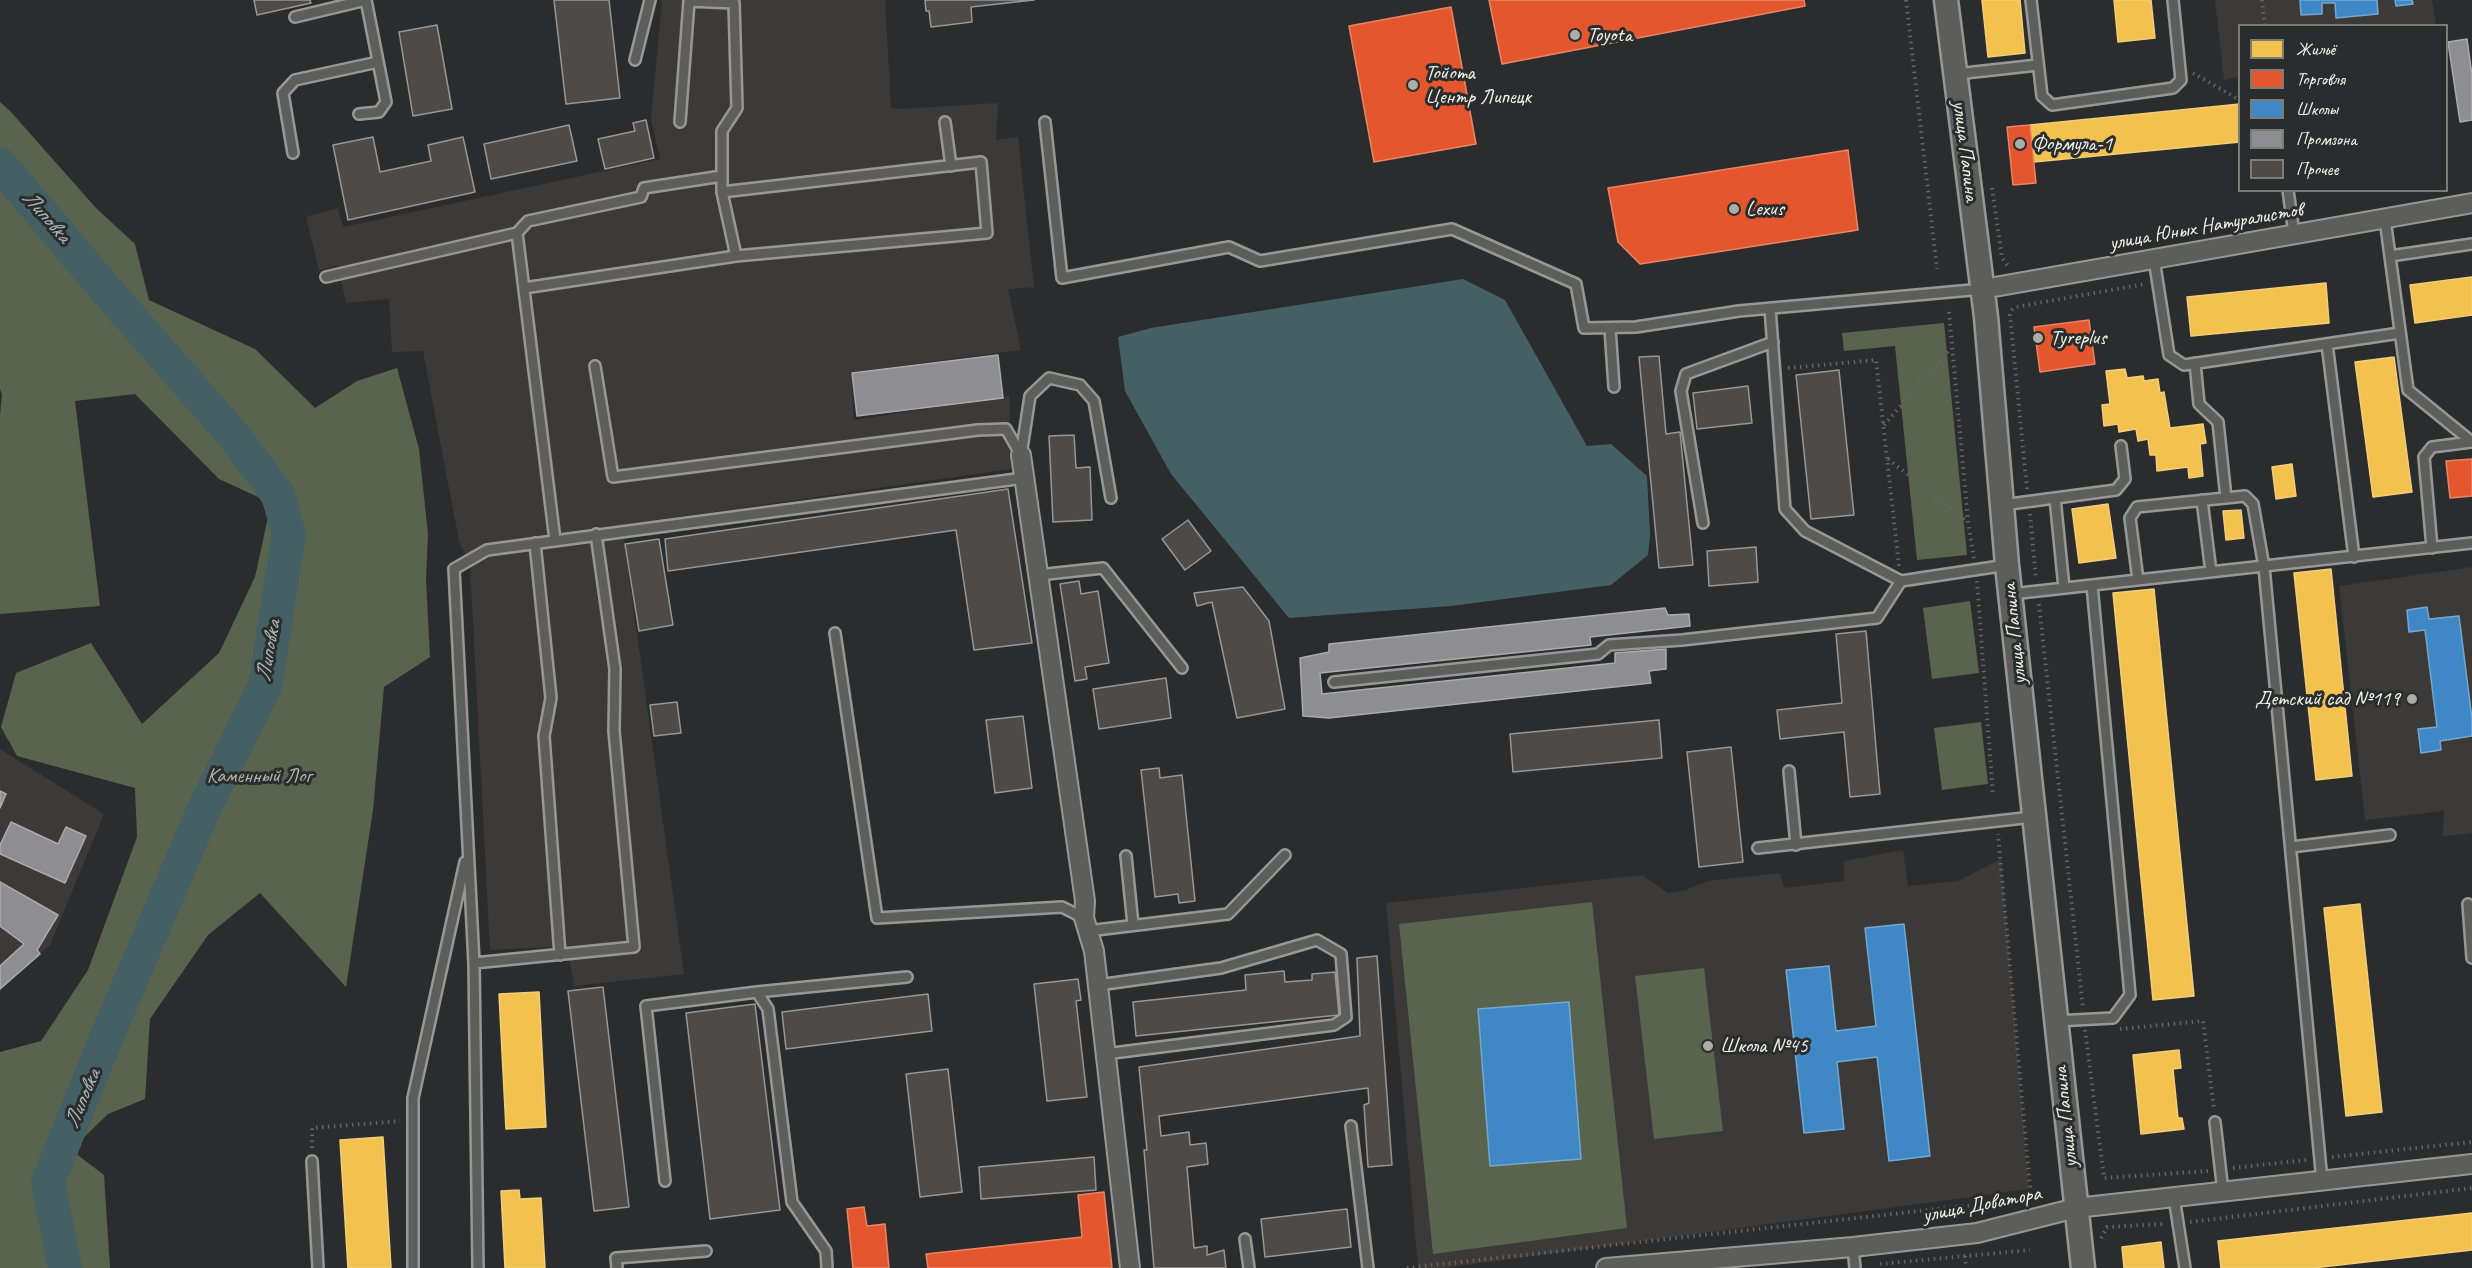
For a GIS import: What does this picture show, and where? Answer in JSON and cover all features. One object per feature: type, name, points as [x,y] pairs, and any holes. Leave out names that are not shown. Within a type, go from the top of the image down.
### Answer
[{"type":"street","name":"улица Папина","points":[[1946,0],[1983,289],[2007,565],[2083,1268]]},
{"type":"street","name":"улица Юных Натуралистов","points":[[1983,289],[2472,203]]},
{"type":"street","points":[[1021,455],[1085,901],[1086,924],[1094,951],[1130,1268]]},
{"type":"street","name":"улица Доватора","points":[[1606,1268],[1853,1247],[1977,1233],[2076,1208],[2472,1164]]},
{"type":"lane","points":[[295,17],[366,0],[386,102],[379,112],[359,114]]},
{"type":"lane","points":[[635,60],[650,0]]},
{"type":"lane","points":[[2031,0],[2042,96],[2052,105],[2173,88],[2181,80],[2173,0]]},
{"type":"lane","points":[[680,122],[688,1],[734,3],[738,108],[722,131],[722,192],[736,256]]},
{"type":"lane","points":[[292,153],[283,93],[295,80],[378,62]]},
{"type":"lane","points":[[1956,74],[2038,65]]},
{"type":"lane","points":[[945,122],[951,166]]},
{"type":"lane","points":[[1046,122],[1062,278],[1229,248],[1260,261],[1452,229],[1576,284],[1584,328],[1636,327],[1770,308],[1983,289]]},
{"type":"lane","points":[[525,288],[736,256],[987,233],[981,162],[722,192]]},
{"type":"lane","points":[[326,277],[517,233],[528,221],[641,197],[644,188],[722,176]]},
{"type":"lane","points":[[2288,192],[2294,234]]},
{"type":"lane","points":[[2385,219],[2408,390],[2472,442]]},
{"type":"lane","points":[[517,233],[555,540]]},
{"type":"lane","points":[[2390,256],[2472,244]]},
{"type":"lane","points":[[2154,259],[2169,355],[2184,365],[2400,333]]},
{"type":"lane","points":[[1770,308],[1785,508],[1805,531],[1901,581],[2007,565]]},
{"type":"lane","points":[[1610,328],[1614,387]]},
{"type":"lane","points":[[1703,523],[1681,391],[1686,374],[1773,342]]},
{"type":"lane","points":[[2327,344],[2354,557]]},
{"type":"lane","points":[[2195,363],[2199,404],[2218,422],[2226,498]]},
{"type":"lane","points":[[595,366],[613,477],[978,430],[1006,429],[1021,455]]},
{"type":"lane","points":[[1021,455],[1030,396],[1049,378],[1080,385],[1094,401],[1111,498]]},
{"type":"lane","points":[[2432,548],[2424,457],[2432,447],[2472,442]]},
{"type":"lane","points":[[2002,505],[2116,490],[2125,479],[2121,446]]},
{"type":"lane","points":[[477,1268],[474,963],[454,569],[487,550],[1024,478]]},
{"type":"lane","points":[[2138,580],[2130,518],[2137,507],[2246,496],[2253,504],[2264,567],[2322,1181]]},
{"type":"lane","points":[[2055,498],[2064,588]]},
{"type":"lane","points":[[2202,500],[2211,572]]},
{"type":"lane","points":[[474,963],[634,947],[614,731],[615,669],[596,534]]},
{"type":"lane","points":[[535,543],[551,699],[544,736],[560,955]]},
{"type":"lane","points":[[2011,594],[2472,543]]},
{"type":"lane","points":[[1038,575],[1102,568],[1182,668]]},
{"type":"lane","points":[[1334,682],[1599,654],[1609,645],[1682,640],[1877,618],[1901,581]]},
{"type":"lane","points":[[2056,1021],[2113,1018],[2130,995],[2092,585]]},
{"type":"lane","points":[[835,633],[877,918],[1062,907],[1086,924],[1133,926],[1228,914],[1285,855]]},
{"type":"lane","points":[[1789,771],[1796,845]]},
{"type":"lane","points":[[1758,848],[2034,816]]},
{"type":"lane","points":[[2291,847],[2390,835]]},
{"type":"lane","points":[[413,1268],[413,1098],[468,849]]},
{"type":"lane","points":[[1126,856],[1133,926]]},
{"type":"lane","points":[[2468,904],[2472,958]]},
{"type":"lane","points":[[1098,984],[1221,968],[1317,940],[1341,954],[1346,1017],[1335,1025],[1106,1054]]},
{"type":"lane","points":[[665,1181],[646,1006],[908,977]]},
{"type":"lane","points":[[757,992],[768,1009],[792,1202],[826,1251],[827,1268]]},
{"type":"lane","points":[[2215,1122],[2223,1192]]},
{"type":"lane","points":[[1351,1126],[1368,1268]]},
{"type":"lane","points":[[312,1161],[318,1268]]},
{"type":"lane","points":[[2174,1197],[2185,1268]]},
{"type":"lane","points":[[1245,1239],[1249,1268]]},
{"type":"lane","points":[[1853,1247],[1855,1267]]},
{"type":"lane","points":[[617,1268],[616,1258],[706,1251]]},
{"type":"path","points":[[1906,0],[1937,269]]},
{"type":"path","points":[[2262,0],[2265,24]]},
{"type":"path","points":[[2180,65],[2238,99]]},
{"type":"path","points":[[1991,176],[2002,258],[2007,266],[2017,268]]},
{"type":"path","points":[[2158,282],[2016,307],[2010,315],[2084,1020],[2104,1178],[2220,1170],[2472,1142]]},
{"type":"path","points":[[1949,312],[1968,521],[1976,569],[1993,796]]},
{"type":"path","points":[[1884,425],[1952,348]]},
{"type":"path","points":[[1776,369],[1876,360],[1901,581]]},
{"type":"path","points":[[1887,459],[1968,521]]},
{"type":"path","points":[[1407,1268],[2027,1199],[2030,1187],[1996,821]]},
{"type":"path","points":[[2109,1030],[2203,1021],[2215,1122]]},
{"type":"path","points":[[312,1161],[312,1128],[413,1120]]},
{"type":"path","points":[[2101,1240],[2100,1236],[2107,1227],[2178,1223],[2472,1188]]},
{"type":"path","points":[[1855,1267],[2030,1250]]},
{"type":"path","points":[[1965,1256],[1966,1268]]},
{"type":"shaded area","points":[[662,0],[885,0],[891,108],[998,103],[996,140],[1018,137],[1034,287],[1008,289],[1021,350],[851,372],[854,420],[1009,396],[1011,469],[622,525],[684,974],[574,986],[567,946],[490,950],[470,565],[459,541],[423,351],[392,352],[389,299],[346,303],[338,265],[319,270],[306,217],[338,208],[343,227],[660,159],[651,119]]},
{"type":"shaded area","points":[[2215,0],[2432,0],[2436,24],[2238,24],[2238,77],[2224,80]]},
{"type":"shaded area","name":"Детский сад №119","points":[[2472,567],[2472,833],[2443,836],[2444,811],[2365,820],[2339,586]]},
{"type":"shaded area","points":[[0,749],[104,814],[50,945],[0,991]]},
{"type":"shaded area","name":"Школа №45","points":[[1903,850],[1908,886],[1958,881],[2001,859],[2029,1189],[1443,1268],[1418,1268],[1386,903],[1642,875],[1668,893],[1686,890],[1708,881],[1780,873],[1784,888],[1844,881],[1844,861]]},
{"type":"green space","name":"Каменный Лог","points":[[0,102],[96,208],[135,244],[149,300],[255,349],[315,408],[357,381],[397,368],[419,449],[428,534],[426,580],[430,657],[384,687],[373,810],[346,987],[260,893],[208,935],[150,1019],[145,1099],[108,1114],[71,1150],[104,1175],[110,1268],[0,1268],[0,1052],[41,1041],[88,970],[137,837],[135,788],[17,756],[1,727],[16,673],[91,643],[142,724],[219,653],[255,577],[271,503],[219,479],[135,394],[75,401],[100,606],[0,614],[0,415],[2,395],[0,389]]},
{"type":"green space","points":[[1944,323],[1967,555],[1917,560],[1895,346],[1844,351],[1842,333]]},
{"type":"green space","points":[[1970,601],[1979,673],[1932,679],[1923,608]]},
{"type":"green space","points":[[1981,722],[1988,784],[1942,790],[1934,728]]},
{"type":"green space","points":[[1592,902],[1627,1228],[1433,1254],[1399,924]]},
{"type":"green space","points":[[1704,968],[1723,1131],[1654,1139],[1635,976]]},
{"type":"water","points":[[1463,279],[1505,300],[1587,446],[1611,444],[1647,476],[1650,534],[1648,555],[1611,585],[1451,606],[1289,618],[1171,474],[1125,391],[1118,337],[1151,328]]},
{"type":"building: Жильё","points":[[1982,0],[2020,0],[2025,53],[1988,57]]},
{"type":"building: Жильё","points":[[2114,0],[2151,0],[2155,38],[2118,42]]},
{"type":"building: Жильё","points":[[2238,104],[2238,142],[2034,162],[2030,125]]},
{"type":"building: Жильё","points":[[2472,277],[2472,315],[2415,323],[2410,285]]},
{"type":"building: Жильё","points":[[2326,283],[2329,323],[2191,336],[2187,297]]},
{"type":"building: Жильё","points":[[2394,357],[2412,492],[2373,497],[2355,362]]},
{"type":"building: Жильё","points":[[2125,369],[2127,378],[2143,376],[2144,381],[2158,379],[2160,393],[2164,392],[2170,428],[2203,424],[2206,443],[2200,444],[2203,476],[2189,478],[2188,467],[2157,471],[2156,455],[2150,455],[2148,439],[2138,441],[2136,429],[2119,432],[2118,424],[2104,426],[2102,405],[2110,404],[2106,371]]},
{"type":"building: Жильё","points":[[2292,464],[2296,496],[2276,499],[2272,467]]},
{"type":"building: Жильё","points":[[2108,504],[2116,558],[2079,563],[2072,509]]},
{"type":"building: Жильё","points":[[2241,510],[2244,538],[2226,540],[2223,511]]},
{"type":"building: Жильё","points":[[2331,569],[2352,776],[2316,780],[2294,573]]},
{"type":"building: Жильё","points":[[2154,589],[2194,996],[2153,1000],[2113,593]]},
{"type":"building: Жильё","points":[[2360,904],[2382,1112],[2346,1116],[2324,908]]},
{"type":"building: Жильё","points":[[539,992],[546,1127],[506,1129],[499,994]]},
{"type":"building: Жильё","points":[[2179,1050],[2181,1068],[2173,1069],[2178,1118],[2182,1118],[2184,1129],[2141,1134],[2133,1055]]},
{"type":"building: Жильё","points":[[383,1137],[391,1268],[348,1268],[340,1140]]},
{"type":"building: Жильё","points":[[519,1190],[520,1199],[541,1198],[545,1268],[505,1268],[501,1191]]},
{"type":"building: Жильё","points":[[2472,1213],[2472,1250],[2313,1268],[2221,1268],[2218,1241]]},
{"type":"building: Жильё","points":[[2161,1242],[2164,1268],[2124,1268],[2122,1247]]},
{"type":"building: Торговля","name":"Toyota","points":[[1489,0],[1804,0],[1805,6],[1502,64]]},
{"type":"building: Торговля","name":"Тойота Центр Липецк","points":[[1451,7],[1476,144],[1374,162],[1349,26]]},
{"type":"building: Торговля","name":"Формула-1","points":[[2030,125],[2036,183],[2013,185],[2007,127]]},
{"type":"building: Торговля","name":"Lexus","points":[[1848,150],[1858,230],[1640,264],[1618,242],[1608,188]]},
{"type":"building: Торговля","points":[[2089,320],[2095,364],[2040,372],[2034,327]]},
{"type":"building: Торговля","points":[[2472,459],[2472,496],[2450,498],[2446,461]]},
{"type":"building: Торговля","points":[[1104,1192],[1112,1268],[928,1268],[926,1254],[1082,1237],[1078,1195]]},
{"type":"building: Торговля","points":[[864,1207],[867,1226],[885,1224],[889,1268],[853,1268],[847,1209]]},
{"type":"building: Школы","points":[[2300,0],[2377,0],[2378,14],[2336,18],[2335,3],[2322,3],[2322,14],[2301,15]]},
{"type":"building: Школы","points":[[2395,0],[2412,0],[2413,4],[2396,6]]},
{"type":"building: Школы","points":[[2427,607],[2429,619],[2459,616],[2472,719],[2472,736],[2440,741],[2441,750],[2421,753],[2418,729],[2437,727],[2425,630],[2409,632],[2407,610]]},
{"type":"building: Школы","points":[[1904,924],[1930,1156],[1889,1161],[1877,1057],[1837,1062],[1844,1129],[1804,1133],[1786,970],[1829,966],[1836,1031],[1876,1026],[1865,928]]},
{"type":"building: Школы","points":[[1569,1002],[1581,1159],[1490,1166],[1478,1009]]},
{"type":"building: Промзона","points":[[2467,39],[2472,75],[2472,120],[2460,122],[2448,42]]},
{"type":"building: Промзона","points":[[998,355],[1003,398],[857,416],[852,373]]},
{"type":"building: Промзона","points":[[1665,608],[1668,615],[1689,614],[1690,626],[1590,637],[1591,645],[1320,673],[1322,694],[1615,663],[1615,653],[1666,649],[1666,669],[1649,671],[1651,683],[1329,718],[1303,716],[1300,658],[1329,652],[1329,644]]},
{"type":"building: Промзона","points":[[0,791],[6,794],[0,808]]},
{"type":"building: Промзона","points":[[11,822],[58,844],[66,827],[86,836],[65,883],[0,854],[0,845]]},
{"type":"building: Промзона","points":[[0,882],[58,915],[37,950],[40,954],[0,989],[0,966],[24,944],[0,926]]},
{"type":"building: Прочее","points":[[254,0],[310,0],[311,3],[257,15]]},
{"type":"building: Прочее","points":[[554,0],[609,0],[620,98],[566,104]]},
{"type":"building: Прочее","points":[[925,0],[1034,0],[971,7],[972,22],[931,27]]},
{"type":"building: Прочее","points":[[437,25],[452,109],[413,116],[399,32]]},
{"type":"building: Прочее","points":[[646,120],[654,158],[605,169],[598,139],[635,131],[633,123]]},
{"type":"building: Прочее","points":[[569,125],[577,161],[491,179],[484,144]]},
{"type":"building: Прочее","points":[[373,137],[380,172],[431,161],[428,145],[463,137],[475,192],[348,220],[333,145]]},
{"type":"building: Прочее","points":[[1659,356],[1666,434],[1680,432],[1693,565],[1659,568],[1639,357]]},
{"type":"building: Прочее","points":[[1839,370],[1854,515],[1811,519],[1796,375]]},
{"type":"building: Прочее","points":[[1748,386],[1752,423],[1697,429],[1693,393]]},
{"type":"building: Прочее","points":[[1074,435],[1076,468],[1090,467],[1092,520],[1053,522],[1049,436]]},
{"type":"building: Прочее","points":[[1008,489],[1032,643],[974,650],[956,530],[668,571],[665,539]]},
{"type":"building: Прочее","points":[[1188,520],[1211,551],[1185,570],[1162,539]]},
{"type":"building: Прочее","points":[[659,539],[673,625],[639,631],[625,544]]},
{"type":"building: Прочее","points":[[1756,547],[1758,582],[1709,586],[1707,551]]},
{"type":"building: Прочее","points":[[1079,581],[1081,594],[1098,591],[1109,663],[1085,667],[1087,679],[1075,681],[1060,584]]},
{"type":"building: Прочее","points":[[1243,587],[1269,621],[1285,709],[1237,718],[1212,602],[1197,606],[1194,593]]},
{"type":"building: Прочее","points":[[1866,631],[1880,794],[1850,797],[1844,732],[1780,739],[1777,710],[1842,703],[1836,634]]},
{"type":"building: Прочее","points":[[1166,678],[1171,718],[1099,729],[1093,689]]},
{"type":"building: Прочее","points":[[677,702],[681,733],[654,736],[650,705]]},
{"type":"building: Прочее","points":[[1023,716],[1032,788],[995,793],[986,720]]},
{"type":"building: Прочее","points":[[1659,720],[1662,758],[1513,772],[1510,734]]},
{"type":"building: Прочее","points":[[1731,747],[1743,862],[1699,867],[1687,752]]},
{"type":"building: Прочее","points":[[1159,768],[1160,778],[1182,775],[1195,901],[1179,903],[1178,894],[1155,897],[1141,770]]},
{"type":"building: Прочее","points":[[1377,956],[1392,1165],[1368,1167],[1364,1105],[1369,1103],[1368,1088],[1159,1116],[1161,1136],[1189,1132],[1190,1145],[1206,1143],[1208,1164],[1187,1167],[1194,1248],[1207,1246],[1207,1255],[1224,1250],[1226,1268],[1154,1268],[1144,1150],[1147,1150],[1139,1067],[1360,1036],[1357,958]]},
{"type":"building: Прочее","points":[[1284,971],[1285,982],[1312,980],[1312,974],[1335,972],[1339,1015],[1136,1036],[1133,1002],[1246,990],[1245,975]]},
{"type":"building: Прочее","points":[[1078,979],[1081,1000],[1076,1001],[1087,1097],[1047,1101],[1034,984]]},
{"type":"building: Прочее","points":[[603,987],[629,1207],[594,1211],[568,991]]},
{"type":"building: Прочее","points":[[928,994],[932,1031],[786,1049],[782,1012]]},
{"type":"building: Прочее","points":[[755,1004],[780,1210],[710,1219],[686,1013]]},
{"type":"building: Прочее","points":[[948,1069],[962,1192],[920,1197],[906,1074]]},
{"type":"building: Прочее","points":[[1094,1157],[1096,1190],[981,1199],[979,1167]]},
{"type":"building: Прочее","points":[[1347,1209],[1351,1247],[1265,1257],[1261,1219]]},
{"type":"waterway","name":"Липовка","points":[[0,164],[234,436],[278,495],[289,534],[265,686],[204,809],[102,1048],[48,1182],[65,1268]]},
{"type":"place","name":"Toyota","points":[[1575,35]]},
{"type":"place","name":"Тойота Центр Липецк","points":[[1413,85]]},
{"type":"place","name":"Формула-1","points":[[2020,144]]},
{"type":"place","name":"Lexus","points":[[1734,209]]},
{"type":"place","name":"Tyreplus","points":[[2038,338]]},
{"type":"place","name":"Детский сад №119","points":[[2412,699]]},
{"type":"place","name":"Школа №45","points":[[1708,1046]]}]
